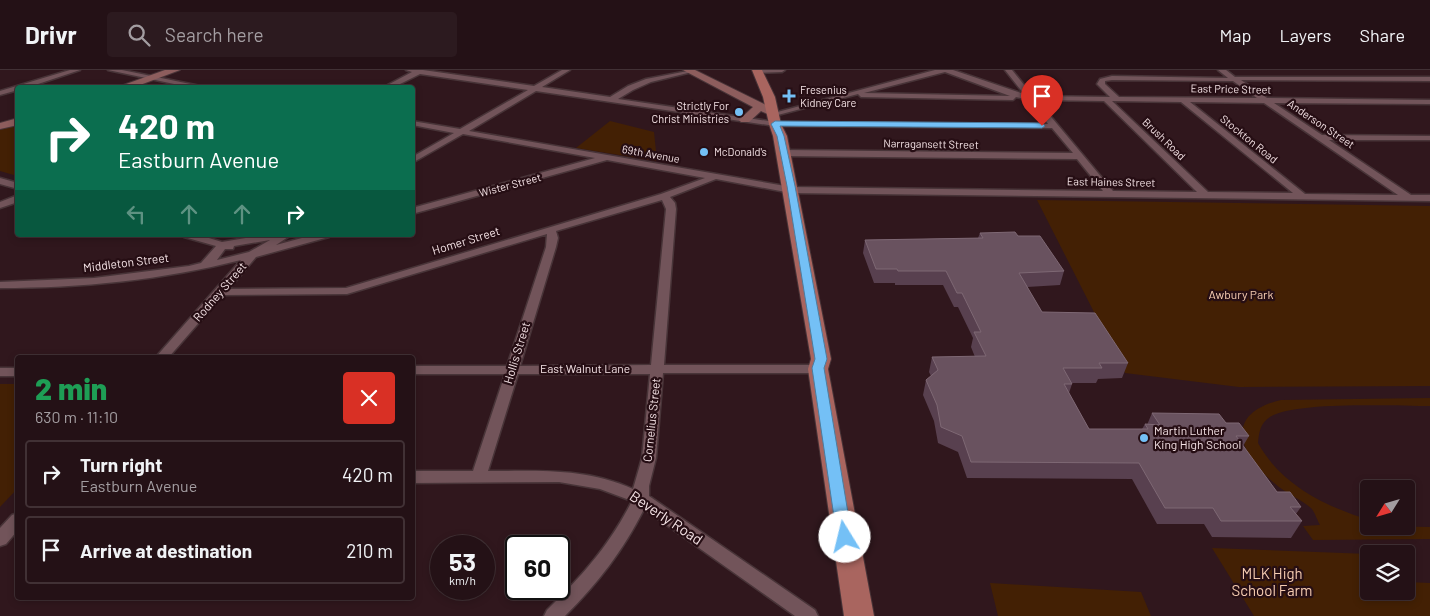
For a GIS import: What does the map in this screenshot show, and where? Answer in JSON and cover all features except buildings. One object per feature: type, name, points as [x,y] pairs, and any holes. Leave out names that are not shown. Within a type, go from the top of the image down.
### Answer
[{"type":"main road","points":[[757,70],[768,94],[792,190],[821,359],[818,368],[859,616]]},
{"type":"street","points":[[27,85],[77,70]]},
{"type":"street","points":[[111,70],[149,74],[195,85]]},
{"type":"street","points":[[126,85],[149,74],[175,70]]},
{"type":"street","points":[[409,70],[745,120],[775,119],[1054,126]]},
{"type":"street","points":[[415,159],[567,70]]},
{"type":"street","points":[[611,100],[643,81],[689,70],[760,106],[775,119]]},
{"type":"street","points":[[757,70],[782,70]]},
{"type":"street","points":[[775,119],[854,94],[945,70],[1026,97]]},
{"type":"street","points":[[1008,70],[1026,97],[1054,126],[1110,193]]},
{"type":"street","name":"Anderson Street","points":[[1221,70],[1408,197]]},
{"type":"street","points":[[390,85],[420,71]]},
{"type":"street","points":[[1116,99],[1101,84],[1102,80],[1112,78],[1430,79]]},
{"type":"street","points":[[0,93],[15,89]]},
{"type":"street","points":[[746,99],[768,94]]},
{"type":"street","name":"East Price Street","points":[[854,94],[874,96],[1430,102]]},
{"type":"street","name":"Brush Road","points":[[1106,99],[1205,195]]},
{"type":"street","name":"Stockton Road","points":[[1182,99],[1302,196]]},
{"type":"street","points":[[745,120],[760,106]]},
{"type":"street","points":[[0,126],[15,121]]},
{"type":"street","points":[[415,124],[462,132]]},
{"type":"street","name":"69th Avenue","points":[[462,132],[792,190]]},
{"type":"street","points":[[1319,137],[1430,138]]},
{"type":"street","points":[[1327,142],[1430,143]]},
{"type":"street","name":"Narragansett Street","points":[[784,153],[1079,156]]},
{"type":"street","name":"Wister Street","points":[[415,210],[608,157]]},
{"type":"street","name":"Homer Street","points":[[220,292],[347,291],[664,196],[714,177]]},
{"type":"street","points":[[0,181],[15,185]]},
{"type":"street","name":"East Haines Street","points":[[792,190],[1430,198]]},
{"type":"street","name":"Cornelius Street","points":[[553,616],[589,580],[612,550],[623,535],[641,499],[641,486],[649,458],[671,209],[664,196]]},
{"type":"street","points":[[0,205],[15,199]]},
{"type":"street","name":"Hollis Street","points":[[479,476],[551,247],[553,238],[551,230]]},
{"type":"street","points":[[195,237],[253,254],[316,237]]},
{"type":"street","points":[[222,245],[267,237]]},
{"type":"street","name":"Rodney Street","points":[[165,355],[253,254],[283,237]]},
{"type":"street","points":[[307,237],[312,238]]},
{"type":"street","points":[[202,266],[217,254],[222,245]]},
{"type":"street","name":"Middleton Street","points":[[0,285],[63,284],[147,276],[253,254]]},
{"type":"street","points":[[202,266],[225,270],[233,277]]},
{"type":"street","name":"East Walnut Lane","points":[[415,370],[818,368]]},
{"type":"street","points":[[0,372],[15,372]]},
{"type":"street","name":"Beverly Road","points":[[415,476],[579,478],[621,489],[641,499],[809,616]]},
{"type":"street","points":[[0,538],[15,522]]},
{"type":"green space","points":[[610,121],[654,132],[657,161],[576,148]]},
{"type":"green space","points":[[15,125],[15,175],[0,171],[0,130]]},
{"type":"green space","name":"Awbury Park","points":[[1037,200],[1430,206],[1430,386],[1239,387],[1125,373]]},
{"type":"green space","points":[[0,384],[15,384],[15,491],[0,507]]},
{"type":"green space","points":[[1430,398],[1430,406],[1322,406],[1282,412],[1264,422],[1258,443],[1279,471],[1292,482],[1321,501],[1360,517],[1360,535],[1415,535],[1415,527],[1430,527],[1430,539],[1313,540],[1303,526],[1320,525],[1311,508],[1283,490],[1266,476],[1247,451],[1243,438],[1243,426],[1249,416],[1262,407],[1281,400]]},
{"type":"green space","name":"MLK High School Farm","points":[[1212,548],[1360,554],[1360,600],[1415,600],[1415,582],[1430,583],[1430,616],[1254,616]]},
{"type":"green space","points":[[990,583],[1141,592],[1151,616],[998,616]]},
{"type":"place","name":"Fresenius Kidney Care","points":[[789,96]]},
{"type":"place","name":"Strictly For Christ Ministries","points":[[739,112]]},
{"type":"place","name":"McDonald's","points":[[704,152]]},
{"type":"place","name":"Martin Luther King High School","points":[[1144,438]]},
{"type":"route","points":[[845,537],[818,368],[821,359],[791,186],[780,136],[775,124],[790,122],[1042,126]]}]
